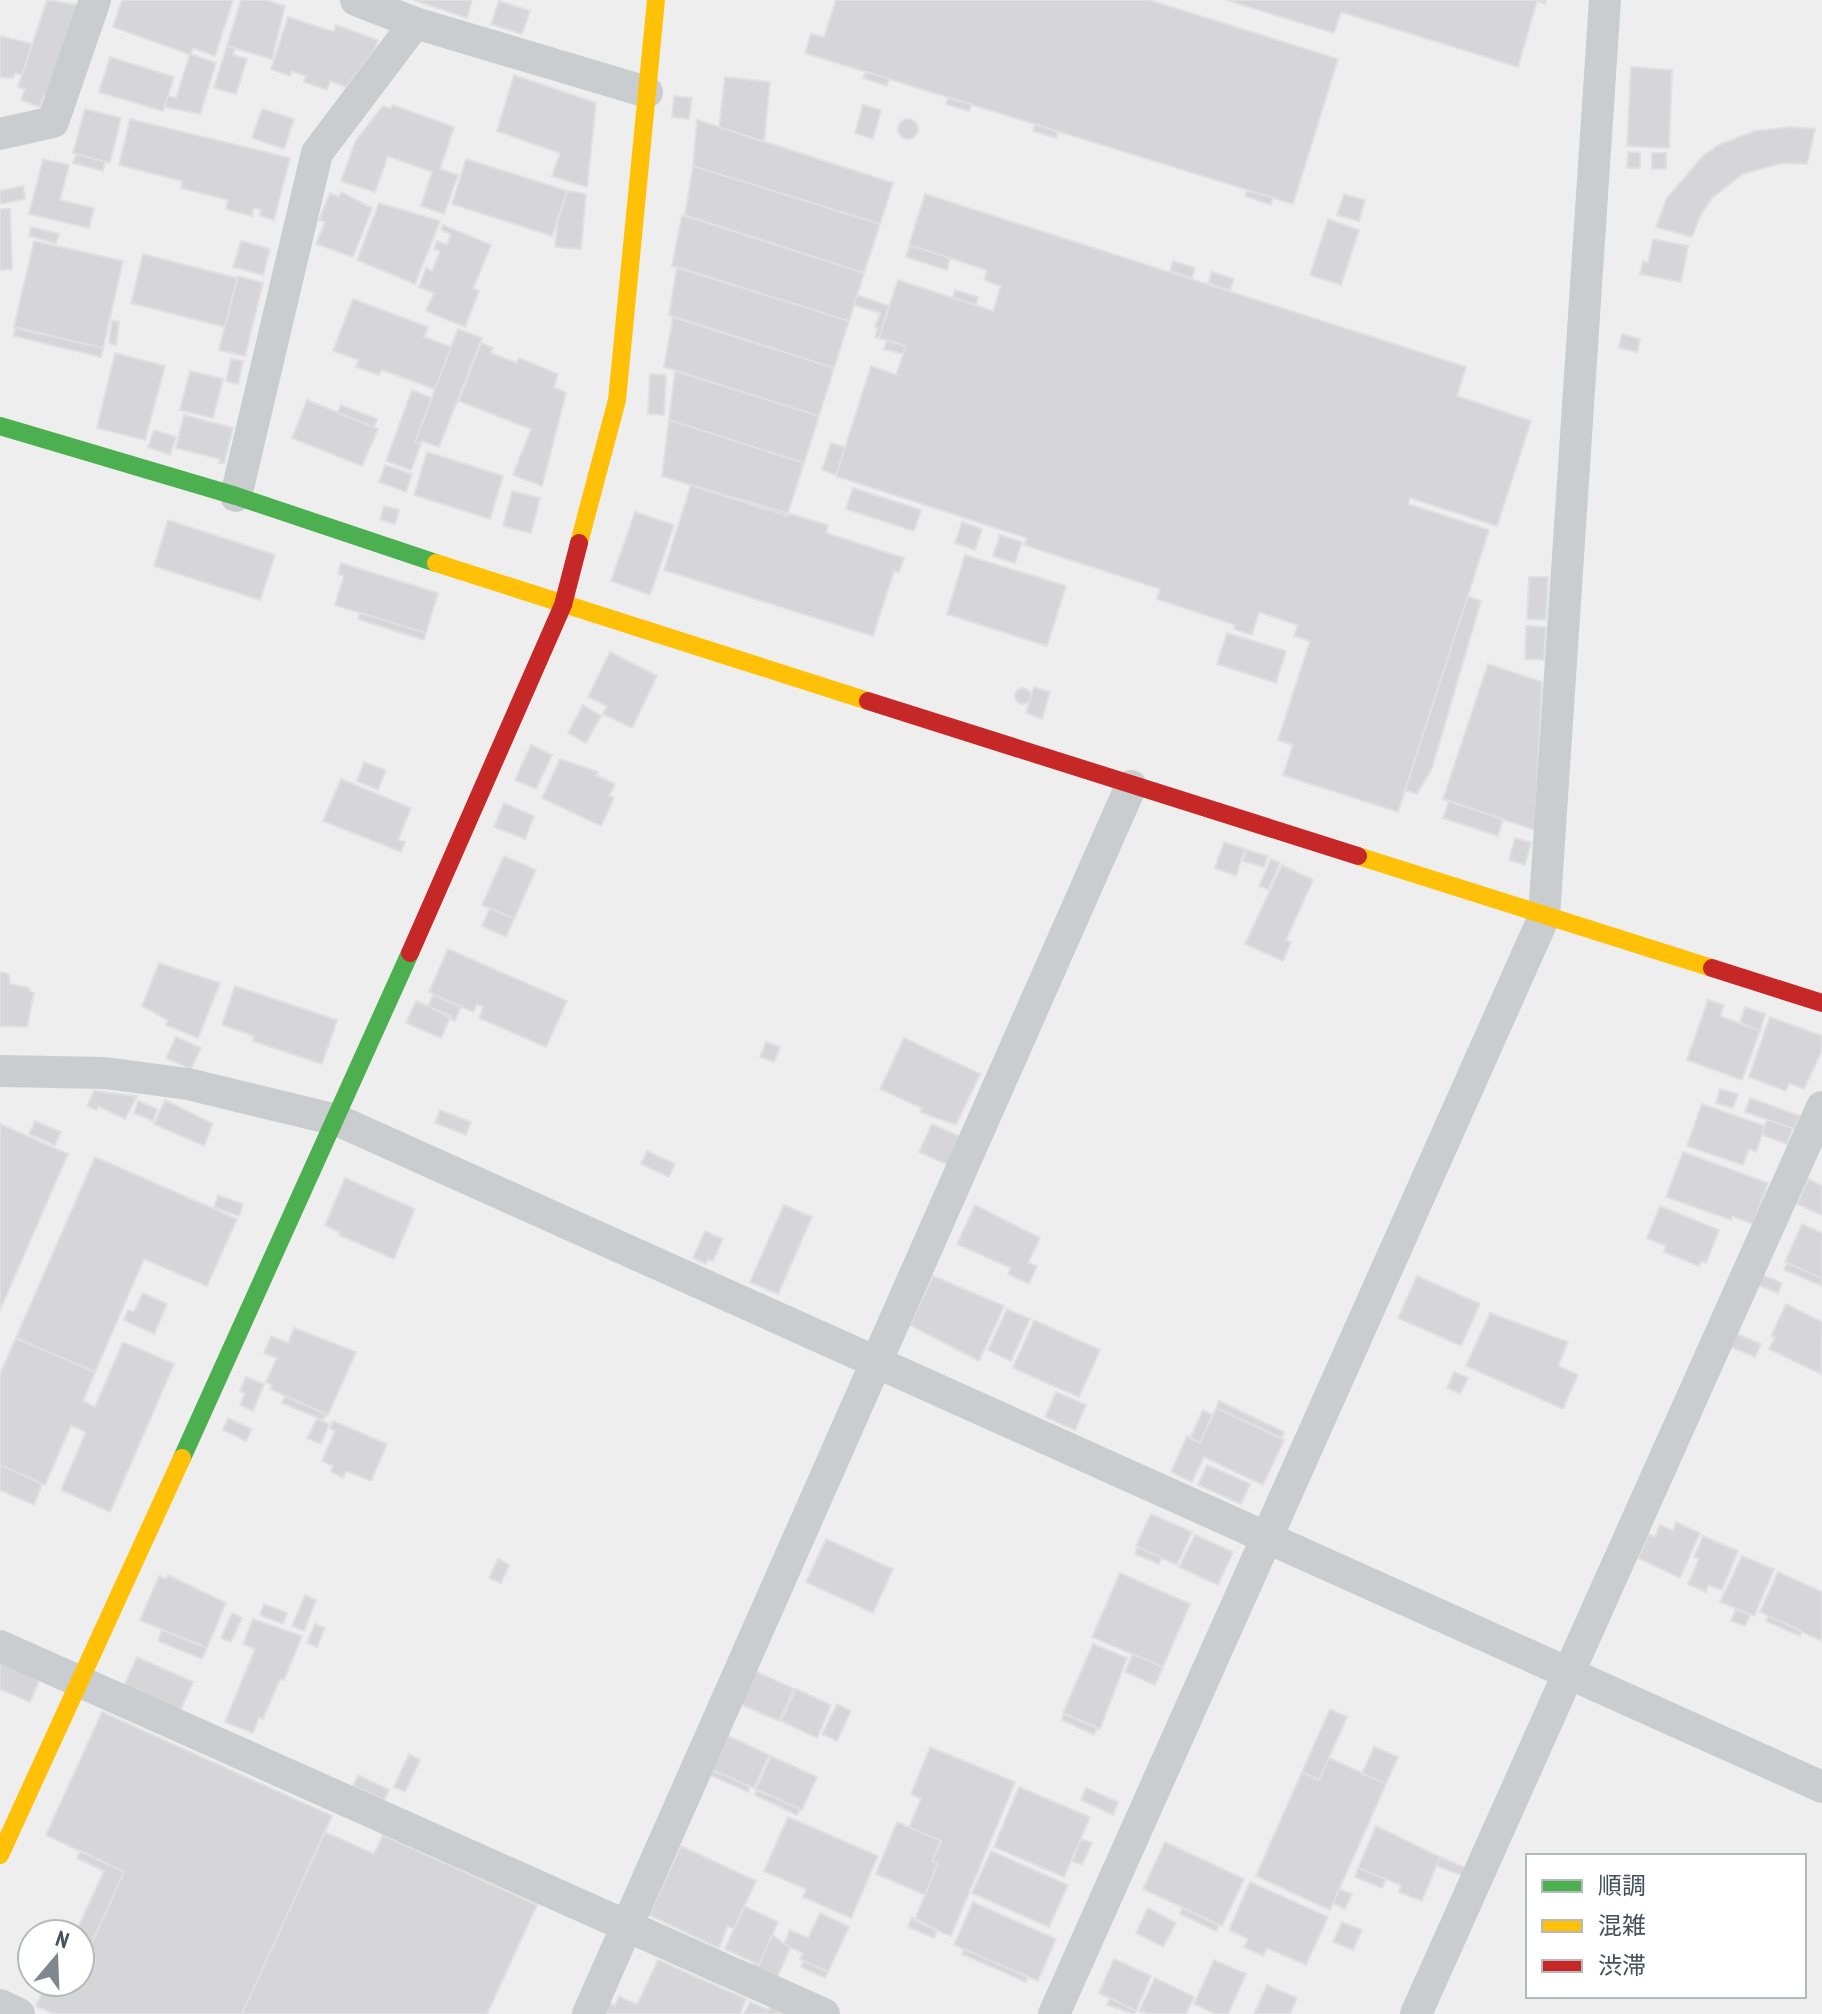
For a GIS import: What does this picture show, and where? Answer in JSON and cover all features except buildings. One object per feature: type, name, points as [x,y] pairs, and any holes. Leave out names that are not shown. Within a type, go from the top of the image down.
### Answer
[{"type":"street","points":[[0,134],[53,122],[95,0]]},
{"type":"street","points":[[356,0],[415,23],[647,92]]},
{"type":"street","points":[[0,1855],[337,1120],[563,605],[617,400],[656,0]]},
{"type":"street","points":[[1054,2014],[1544,917],[1605,0]]},
{"type":"street","points":[[236,496],[317,153],[415,23]]},
{"type":"street","points":[[0,426],[236,496],[563,605],[1822,1003]]},
{"type":"street","points":[[588,2014],[1131,786]]},
{"type":"street","points":[[0,1071],[105,1073],[188,1084],[337,1120],[1822,1787]]},
{"type":"street","points":[[1416,2014],[1568,1674],[1810,1166],[1822,1107]]},
{"type":"street","points":[[0,1646],[824,2014]]},
{"type":"street","points":[[0,2005],[19,2014]]},
{"type":"traffic: fast","points":[[0,426],[236,496],[436,563]]},
{"type":"traffic: fast","points":[[182,1458],[410,953]]},
{"type":"traffic: slow","points":[[579,543],[617,400],[656,0]]},
{"type":"traffic: slow","points":[[436,563],[868,701]]},
{"type":"traffic: slow","points":[[1358,856],[1712,968]]},
{"type":"traffic: slow","points":[[0,1855],[182,1458]]},
{"type":"traffic: jam","points":[[410,953],[563,605],[579,543]]},
{"type":"traffic: jam","points":[[868,701],[1358,856]]},
{"type":"traffic: jam","points":[[1712,968],[1822,1003]]}]
